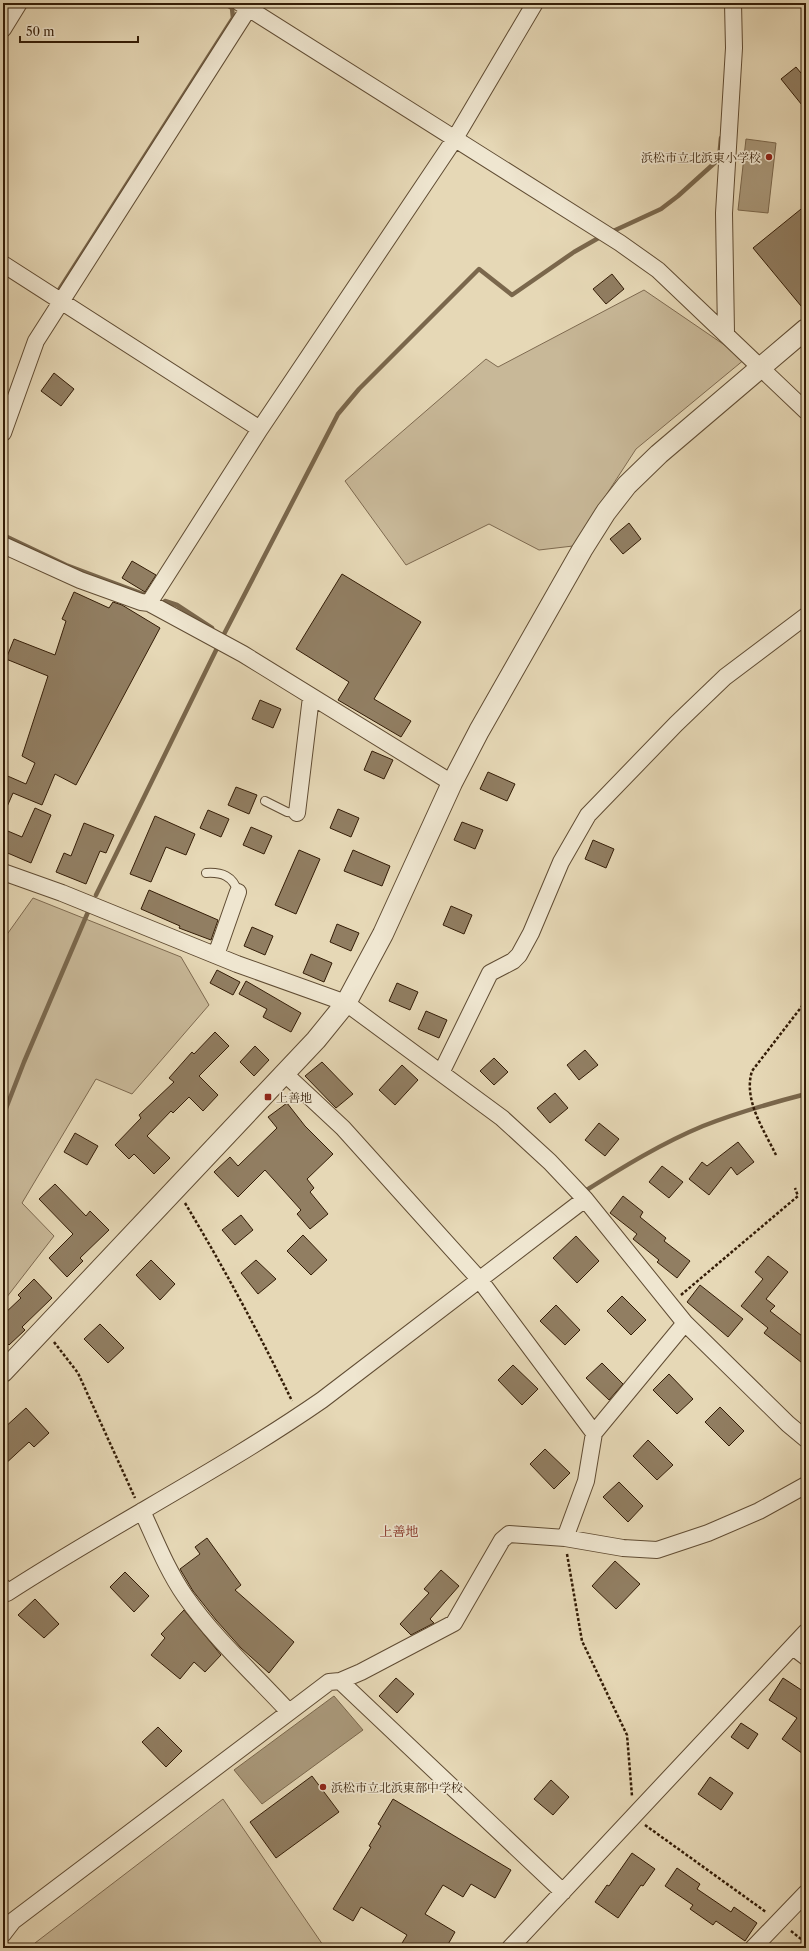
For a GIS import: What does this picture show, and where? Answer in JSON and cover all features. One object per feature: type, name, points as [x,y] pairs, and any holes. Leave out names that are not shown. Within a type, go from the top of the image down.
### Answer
[{"type":"street","points":[[3,28],[19,3]]},
{"type":"street","points":[[149,603],[260,429],[454,140],[535,3]]},
{"type":"street","points":[[726,333],[724,213],[734,48],[733,3]]},
{"type":"street","points":[[3,433],[36,341],[247,5],[454,140],[606,234],[658,270],[726,333],[806,411]]},
{"type":"street","points":[[3,264],[260,429]]},
{"type":"street","points":[[3,1372],[316,1040],[346,1003],[383,934],[452,783],[514,668],[582,550],[606,512],[627,485],[659,454],[760,366],[806,329]]},
{"type":"street","points":[[3,545],[80,580],[141,602],[149,603],[221,641],[452,783]]},
{"type":"street","points":[[441,1073],[490,973],[513,961],[519,955],[531,933],[561,862],[588,815],[676,724],[725,677],[806,616]]},
{"type":"street","points":[[296,813],[312,697]]},
{"type":"street","points":[[3,872],[62,893],[216,955],[346,1003],[502,1118],[550,1162],[585,1199],[685,1323],[788,1424],[806,1439]]},
{"type":"street","points":[[216,955],[238,892]]},
{"type":"street","points":[[284,1073],[343,1128],[479,1279],[594,1433]]},
{"type":"street","points":[[5,1589],[140,1507],[300,1416],[585,1199]]},
{"type":"street","points":[[565,1538],[586,1481],[594,1433],[685,1323]]},
{"type":"street","points":[[4,1930],[13,1921],[50,1892],[329,1682],[340,1681],[362,1672],[454,1623],[502,1540],[509,1534],[565,1538],[623,1548],[658,1550],[708,1533],[759,1511],[806,1486]]},
{"type":"street","points":[[140,1507],[171,1572],[185,1596],[213,1630],[289,1712]]},
{"type":"street","points":[[510,1948],[806,1632]]},
{"type":"street","points":[[793,1647],[806,1657]]},
{"type":"street","points":[[340,1681],[563,1892]]},
{"type":"street","points":[[753,1948],[806,1893]]},
{"type":"lane","points":[[265,801],[287,812],[296,813]]},
{"type":"lane","points":[[206,873],[219,872],[231,878],[238,892]]},
{"type":"path","points":[[776,1155],[752,1105],[749,1082],[752,1071],[806,1001]]},
{"type":"path","points":[[670,1306],[798,1196],[795,1188]]},
{"type":"path","points":[[176,1189],[226,1273],[258,1332],[300,1416]]},
{"type":"path","points":[[42,1330],[57,1345],[78,1373],[140,1507]]},
{"type":"path","points":[[565,1538],[582,1641],[627,1735],[634,1816],[779,1922]]},
{"type":"shaded area","points":[[746,139],[776,143],[768,213],[738,210]]},
{"type":"shaded area","points":[[644,290],[745,359],[636,449],[573,546],[539,550],[489,524],[406,565],[345,481],[486,359],[498,367]]},
{"type":"shaded area","points":[[33,898],[181,957],[209,1005],[132,1094],[96,1079],[22,1203],[54,1236],[3,1302],[3,940]]},
{"type":"shaded area","points":[[334,1696],[363,1730],[262,1804],[234,1770]]},
{"type":"shaded area","points":[[223,1799],[325,1948],[32,1948],[35,1943]]},
{"type":"building","points":[[796,67],[806,79],[806,110],[781,79]]},
{"type":"building","points":[[806,205],[806,312],[753,248]]},
{"type":"building","points":[[612,274],[624,289],[606,304],[593,289]]},
{"type":"building","points":[[54,373],[74,389],[61,406],[41,391]]},
{"type":"building","points":[[629,523],[641,539],[623,554],[610,539]]},
{"type":"building","points":[[132,561],[156,575],[145,592],[122,578]]},
{"type":"building","points":[[342,574],[421,622],[374,699],[411,721],[401,737],[338,700],[349,682],[296,649]]},
{"type":"building","points":[[74,592],[109,608],[113,602],[122,605],[160,628],[76,785],[55,774],[42,805],[13,793],[3,816],[3,774],[26,784],[35,763],[22,756],[48,676],[6,659],[14,639],[55,655],[66,621],[62,619]]},
{"type":"building","points":[[260,700],[281,709],[273,728],[252,719]]},
{"type":"building","points":[[372,751],[393,760],[384,779],[364,770]]},
{"type":"building","points":[[488,772],[515,784],[507,801],[480,789]]},
{"type":"building","points":[[236,787],[257,795],[249,814],[228,805]]},
{"type":"building","points":[[35,808],[51,815],[31,863],[3,851],[3,829],[22,837]]},
{"type":"building","points":[[338,809],[359,818],[351,837],[330,828]]},
{"type":"building","points":[[208,810],[229,819],[221,837],[200,828]]},
{"type":"building","points":[[155,816],[195,834],[186,855],[166,847],[151,882],[130,874]]},
{"type":"building","points":[[462,822],[483,830],[475,849],[454,840]]},
{"type":"building","points":[[84,823],[114,835],[106,853],[100,851],[86,884],[56,872],[64,853],[71,856]]},
{"type":"building","points":[[251,827],[272,836],[264,854],[243,845]]},
{"type":"building","points":[[593,840],[614,849],[606,868],[585,859]]},
{"type":"building","points":[[299,850],[320,859],[296,914],[275,905]]},
{"type":"building","points":[[353,850],[390,866],[382,886],[344,871]]},
{"type":"building","points":[[149,890],[218,920],[211,940],[179,928],[180,926],[141,909]]},
{"type":"building","points":[[451,906],[472,915],[464,934],[443,925]]},
{"type":"building","points":[[337,924],[359,933],[351,951],[330,942]]},
{"type":"building","points":[[252,927],[273,936],[265,955],[244,946]]},
{"type":"building","points":[[311,954],[332,963],[324,982],[303,973]]},
{"type":"building","points":[[217,970],[240,982],[233,995],[210,983]]},
{"type":"building","points":[[246,981],[301,1013],[291,1032],[263,1017],[267,1009],[239,994]]},
{"type":"building","points":[[397,983],[418,992],[410,1010],[389,1001]]},
{"type":"building","points":[[426,1011],[447,1020],[439,1038],[418,1029]]},
{"type":"building","points":[[215,1032],[229,1046],[199,1076],[218,1095],[203,1111],[189,1097],[173,1113],[171,1111],[147,1136],[170,1158],[154,1174],[134,1154],[129,1159],[115,1145],[141,1118],[139,1115],[174,1082],[169,1078],[192,1052],[194,1054]]},
{"type":"building","points":[[255,1046],[269,1060],[254,1076],[240,1062]]},
{"type":"building","points":[[585,1050],[598,1065],[579,1080],[567,1065]]},
{"type":"building","points":[[494,1058],[508,1072],[494,1085],[480,1071]]},
{"type":"building","points":[[322,1062],[353,1094],[336,1108],[305,1076]]},
{"type":"building","points":[[402,1065],[418,1080],[395,1105],[379,1090]]},
{"type":"building","points":[[555,1093],[568,1108],[550,1123],[537,1108]]},
{"type":"building","points":[[287,1103],[305,1126],[333,1154],[307,1179],[314,1188],[310,1192],[328,1214],[310,1229],[297,1214],[301,1210],[265,1170],[238,1197],[214,1172],[230,1157],[238,1166],[277,1128],[268,1117]]},
{"type":"building","points":[[599,1123],[619,1139],[605,1156],[585,1140]]},
{"type":"building","points":[[75,1133],[98,1146],[87,1165],[64,1152]]},
{"type":"building","points":[[738,1142],[754,1162],[737,1175],[731,1167],[709,1195],[689,1179],[702,1162],[707,1166]]},
{"type":"building","points":[[662,1166],[683,1182],[669,1198],[649,1182]]},
{"type":"building","points":[[55,1184],[86,1216],[90,1211],[109,1230],[80,1258],[83,1261],[67,1277],[49,1258],[73,1234],[39,1199]]},
{"type":"building","points":[[623,1196],[643,1212],[640,1217],[666,1238],[664,1241],[690,1261],[677,1278],[657,1262],[659,1260],[633,1239],[637,1234],[610,1213]]},
{"type":"building","points":[[241,1215],[253,1230],[235,1245],[222,1230]]},
{"type":"building","points":[[303,1235],[327,1260],[311,1275],[287,1251]]},
{"type":"building","points":[[576,1236],[599,1261],[577,1283],[553,1258]]},
{"type":"building","points":[[768,1256],[788,1272],[766,1299],[775,1306],[770,1311],[806,1339],[806,1366],[764,1333],[768,1328],[741,1306],[763,1279],[755,1272]]},
{"type":"building","points":[[151,1260],[175,1284],[160,1300],[136,1275]]},
{"type":"building","points":[[256,1260],[276,1279],[258,1294],[241,1273]]},
{"type":"building","points":[[34,1279],[52,1298],[22,1327],[25,1330],[9,1345],[3,1339],[3,1315],[21,1298],[18,1295]]},
{"type":"building","points":[[700,1285],[743,1319],[728,1337],[687,1302]]},
{"type":"building","points":[[622,1296],[646,1320],[631,1335],[607,1311]]},
{"type":"building","points":[[556,1305],[580,1330],[565,1345],[540,1321]]},
{"type":"building","points":[[100,1324],[124,1348],[108,1363],[84,1339]]},
{"type":"building","points":[[602,1363],[623,1384],[609,1400],[586,1378]]},
{"type":"building","points":[[513,1365],[538,1389],[522,1405],[498,1380]]},
{"type":"building","points":[[669,1374],[693,1399],[677,1414],[653,1390]]},
{"type":"building","points":[[720,1407],[744,1431],[729,1446],[705,1422]]},
{"type":"building","points":[[26,1408],[49,1433],[34,1447],[29,1442],[3,1466],[3,1429]]},
{"type":"building","points":[[648,1440],[673,1465],[657,1480],[633,1456]]},
{"type":"building","points":[[545,1449],[570,1473],[554,1489],[530,1464]]},
{"type":"building","points":[[619,1482],[643,1506],[628,1522],[603,1497]]},
{"type":"building","points":[[207,1538],[241,1585],[235,1590],[294,1642],[269,1673],[241,1648],[216,1620],[193,1591],[180,1569],[200,1554],[195,1547]]},
{"type":"building","points":[[615,1561],[640,1584],[616,1609],[592,1586]]},
{"type":"building","points":[[441,1570],[459,1586],[430,1619],[434,1623],[411,1635],[400,1624],[429,1593],[424,1589]]},
{"type":"building","points":[[125,1572],[149,1596],[134,1612],[110,1587]]},
{"type":"building","points":[[35,1599],[59,1624],[44,1638],[18,1615]]},
{"type":"building","points":[[184,1610],[221,1655],[205,1672],[194,1662],[180,1679],[151,1655],[165,1638],[161,1634]]},
{"type":"building","points":[[396,1678],[414,1694],[397,1713],[379,1696]]},
{"type":"building","points":[[783,1678],[806,1693],[806,1756],[782,1739],[797,1718],[769,1700]]},
{"type":"building","points":[[741,1723],[758,1734],[748,1749],[731,1737]]},
{"type":"building","points":[[158,1727],[182,1751],[166,1767],[142,1742]]},
{"type":"building","points":[[312,1776],[339,1812],[276,1858],[250,1822]]},
{"type":"building","points":[[710,1777],[733,1793],[721,1810],[698,1794]]},
{"type":"building","points":[[551,1780],[569,1797],[553,1815],[534,1799]]},
{"type":"building","points":[[393,1799],[511,1870],[495,1898],[471,1884],[463,1897],[443,1885],[425,1914],[455,1932],[446,1948],[399,1948],[407,1935],[361,1907],[353,1921],[333,1909],[371,1847],[369,1846],[381,1826],[378,1824]]},
{"type":"building","points":[[632,1853],[655,1869],[643,1886],[641,1885],[618,1918],[595,1902],[607,1885],[609,1886]]},
{"type":"building","points":[[677,1868],[700,1884],[697,1889],[731,1912],[734,1907],[757,1923],[745,1941],[716,1921],[713,1925],[690,1909],[693,1905],[665,1886]]},
{"type":"waterway","points":[[59,290],[233,18],[232,8],[224,3]]},
{"type":"waterway","points":[[609,233],[661,209],[678,196],[719,159],[721,138]]},
{"type":"waterway","points":[[96,895],[223,636],[338,414],[359,389],[479,269],[512,295],[574,252],[602,236]]},
{"type":"waterway","points":[[3,535],[66,565],[146,595]]},
{"type":"waterway","points":[[165,601],[177,605],[212,628]]},
{"type":"waterway","points":[[3,1116],[24,1062],[88,912]]},
{"type":"waterway","points":[[585,1191],[643,1156],[703,1126],[715,1121],[806,1094]]},
{"type":"place","name":"浜松市立北浜東小学校","points":[[769,157]]},
{"type":"place","name":"上善地","points":[[268,1097]]},
{"type":"place","name":"浜松市立北浜東部中学校","points":[[323,1787]]},
{"type":"district","name":"上善地","points":[[399,1531]]}]
